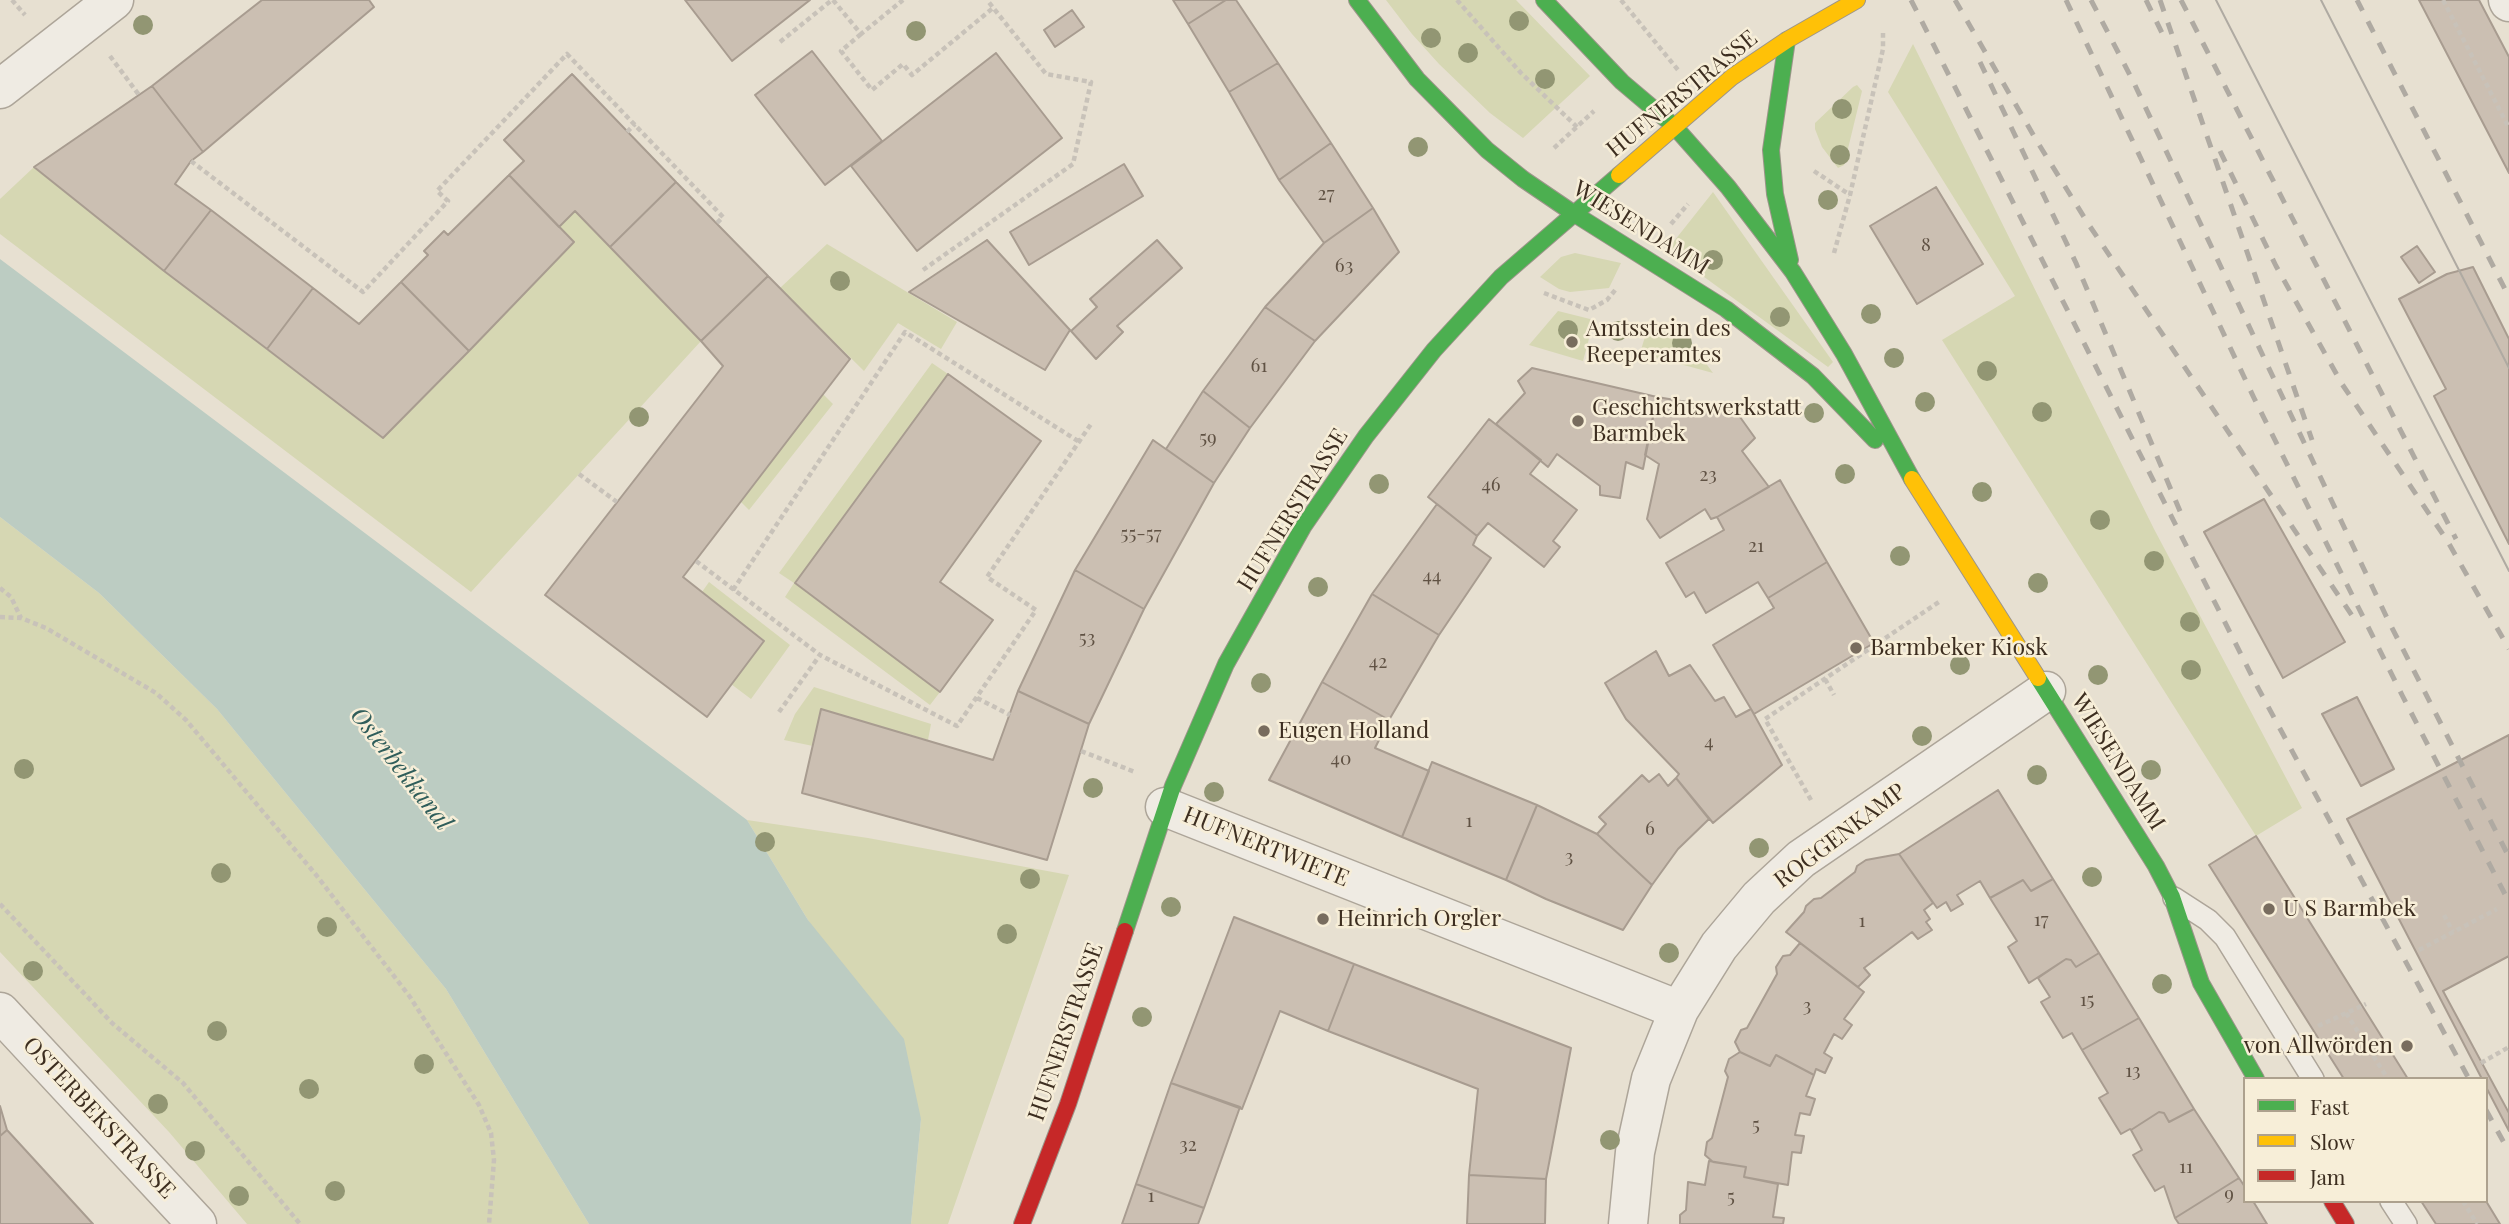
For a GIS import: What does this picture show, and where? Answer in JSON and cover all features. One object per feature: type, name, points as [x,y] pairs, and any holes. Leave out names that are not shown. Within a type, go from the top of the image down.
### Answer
[{"type":"street","points":[[0,89],[114,0]]},
{"type":"street","name":"WIESENDAMM","points":[[1357,0],[1417,79],[1487,150],[1573,213],[1726,309],[1813,376],[1853,415],[1914,483]]},
{"type":"street","name":"WIESENDAMM","points":[[1544,0],[1622,82],[1674,126],[1728,187],[1793,272],[1818,311],[1914,483],[2156,866],[2172,897],[2200,983],[2255,1077]]},
{"type":"street","name":"HUFNERSTRASSE","points":[[1022,1224],[1068,1104],[1169,797],[1226,664],[1303,527],[1366,436],[1399,394],[1434,350],[1501,277],[1732,77],[1787,40],[1857,0]]},
{"type":"street","points":[[1787,40],[1771,150],[1775,194],[1793,272]]},
{"type":"street","name":"ROGGENKAMP","points":[[1628,1224],[1634,1152],[1651,1079],[1679,1010],[1719,946],[1759,898],[1801,859],[2046,691]]},
{"type":"street","name":"HUFNERTWIETE","points":[[1169,797],[1679,1010]]},
{"type":"street","name":"OSTERBEKSTRASSE","points":[[0,1012],[197,1224]]},
{"type":"street","points":[[2333,1203],[2346,1224]]},
{"type":"lane","points":[[2172,897],[2208,920],[2225,937],[2312,1077]]},
{"type":"lane","points":[[2392,1203],[2406,1224]]},
{"type":"path","points":[[780,43],[833,0],[862,34]]},
{"type":"path","points":[[903,0],[841,51],[872,90],[903,64],[912,75],[993,8]]},
{"type":"path","points":[[923,270],[1073,163],[1091,82],[1046,74],[987,0]]},
{"type":"path","points":[[1457,0],[1493,42],[1577,127]]},
{"type":"path","points":[[1621,0],[1674,65]]},
{"type":"path","points":[[2443,0],[2509,128]]},
{"type":"path","points":[[1818,311],[1850,194],[1883,49],[1883,24]]},
{"type":"path","points":[[191,161],[363,292],[448,201],[437,191],[567,54],[723,217],[717,223]]},
{"type":"path","points":[[1524,179],[1602,104]]},
{"type":"path","points":[[628,132],[635,124]]},
{"type":"path","points":[[1665,230],[1689,203]]},
{"type":"path","points":[[1501,277],[1589,310],[1607,300],[1625,279]]},
{"type":"path","points":[[733,590],[905,332],[1079,441]]},
{"type":"path","points":[[696,561],[821,655],[957,726],[1036,610],[987,577],[1091,424]]},
{"type":"path","points":[[579,474],[617,502]]},
{"type":"path","points":[[1801,859],[1812,801],[1765,719],[1975,578]]},
{"type":"path","points":[[0,588],[11,597],[22,618]]},
{"type":"path","points":[[0,617],[22,618],[46,628],[156,693],[186,720],[325,887],[410,997],[479,1105],[491,1133],[494,1160],[489,1224]]},
{"type":"path","points":[[779,712],[821,655]]},
{"type":"path","points":[[1825,679],[1834,695]]},
{"type":"path","points":[[976,698],[1010,715]]},
{"type":"path","points":[[1081,751],[1169,797]]},
{"type":"path","points":[[0,904],[112,1023],[183,1083],[300,1224]]},
{"type":"path","points":[[2419,950],[2497,909]]},
{"type":"path","points":[[2444,915],[2453,932]]},
{"type":"path","points":[[2346,1013],[2387,1077]]},
{"type":"path","points":[[2481,1063],[2509,1047]]},
{"type":"path","points":[[2464,1203],[2477,1224]]},
{"type":"green space","points":[[1386,0],[1516,0],[1590,76],[1523,138],[1490,113],[1439,64]]},
{"type":"green space","points":[[1913,44],[2154,529],[2302,808],[2256,836],[1942,340],[2015,296],[1888,92]]},
{"type":"green space","points":[[1857,85],[1862,91],[1844,165],[1838,168],[1822,147],[1815,123]]},
{"type":"green space","points":[[34,167],[164,271],[382,438],[469,351],[559,227],[575,211],[701,341],[471,592],[0,234],[0,199]]},
{"type":"green space","points":[[1713,192],[1833,362],[1828,367],[1667,250]]},
{"type":"green space","points":[[827,244],[957,322],[941,349],[898,323],[864,371],[780,288]]},
{"type":"green space","points":[[1575,253],[1621,263],[1609,288],[1570,292],[1559,289],[1540,277],[1561,257]]},
{"type":"green space","points":[[1558,311],[1594,320],[1583,361],[1529,345]]},
{"type":"green space","points":[[1648,327],[1688,339],[1713,373],[1640,353]]},
{"type":"green space","points":[[932,363],[948,374],[795,583],[940,692],[930,705],[785,597],[794,583],[779,573]]},
{"type":"green space","points":[[823,394],[833,404],[749,510],[741,502]]},
{"type":"green space","points":[[0,517],[99,593],[217,709],[446,989],[589,1224],[247,1224],[169,1132],[0,952]]},
{"type":"green space","points":[[709,582],[790,645],[751,699],[731,684],[764,640],[702,592]]},
{"type":"green space","points":[[814,687],[931,724],[928,740],[821,709],[813,746],[784,740],[795,714]]},
{"type":"green space","points":[[747,820],[868,838],[1069,875],[948,1224],[911,1224],[921,1119],[808,920]]},
{"type":"water","name":"Osterbekkanal","points":[[0,259],[747,820],[808,920],[904,1039],[921,1119],[911,1224],[589,1224],[446,989],[217,709],[99,593],[0,517]]},
{"type":"building","points":[[262,0],[369,0],[374,7],[203,152],[152,86]]},
{"type":"building","points":[[685,0],[810,0],[732,61]]},
{"type":"building","points":[[1173,0],[1226,0],[1188,24]]},
{"type":"building","points":[[1226,0],[1236,0],[1278,63],[1229,92],[1188,24]]},
{"type":"building","points":[[2419,0],[2479,0],[2509,57],[2509,173]]},
{"type":"building","points":[[1072,10],[1084,27],[1055,47],[1044,30]]},
{"type":"building","points":[[812,51],[882,141],[825,185],[755,95]]},
{"type":"building","points":[[996,53],[1062,138],[917,251],[851,166]]},
{"type":"building","points":[[1278,63],[1331,143],[1279,180],[1229,92]]},
{"type":"building","points":[[572,74],[676,182],[610,247],[575,211],[559,227],[509,175],[524,161],[504,140]]},
{"type":"building","points":[[152,86],[203,152],[191,161],[175,184],[211,210],[164,271],[34,167]]},
{"type":"building","points":[[1331,143],[1373,208],[1324,243],[1279,180]]},
{"type":"building","points":[[1124,164],[1143,196],[1029,265],[1010,232]]},
{"type":"building","points":[[509,175],[574,242],[469,351],[401,282],[428,255],[424,251],[444,231],[448,235]]},
{"type":"building","points":[[676,182],[768,276],[701,341],[610,247]]},
{"type":"building","points":[[1936,187],[1983,264],[1917,304],[1870,226]]},
{"type":"building","points":[[1373,208],[1399,252],[1315,341],[1265,307],[1324,243]]},
{"type":"building","points":[[211,210],[313,288],[267,349],[164,271]]},
{"type":"building","points":[[987,240],[1070,330],[1045,370],[909,292]]},
{"type":"building","points":[[1157,240],[1182,268],[1117,326],[1123,332],[1096,359],[1071,331],[1097,307],[1090,299]]},
{"type":"building","points":[[2417,246],[2435,272],[2419,283],[2401,257]]},
{"type":"building","points":[[2473,267],[2509,339],[2509,544],[2434,396],[2446,389],[2399,299],[2447,274]]},
{"type":"building","points":[[768,276],[850,359],[683,577],[764,641],[707,717],[545,595],[723,366],[701,341]]},
{"type":"building","points":[[401,282],[469,351],[383,438],[267,349],[313,288],[359,324]]},
{"type":"building","points":[[1265,307],[1315,341],[1250,428],[1203,391]]},
{"type":"building","points":[[1532,368],[1657,397],[1643,469],[1626,462],[1620,498],[1600,495],[1600,486],[1557,454],[1548,467],[1496,424],[1525,393],[1518,381]]},
{"type":"building","points":[[948,374],[1041,441],[940,582],[993,620],[940,692],[795,583]]},
{"type":"building","points":[[1203,391],[1250,428],[1214,483],[1166,449]]},
{"type":"building","points":[[1657,397],[1735,410],[1755,438],[1742,451],[1769,487],[1717,517],[1711,519],[1705,509],[1660,538],[1647,519],[1659,464],[1645,455]]},
{"type":"building","points":[[1489,419],[1541,460],[1530,474],[1577,510],[1553,541],[1560,547],[1544,567],[1488,523],[1477,536],[1428,497]]},
{"type":"building","points":[[1153,440],[1214,483],[1144,609],[1075,570]]},
{"type":"building","points":[[1780,480],[1827,562],[1768,598],[1758,582],[1706,613],[1694,592],[1686,597],[1666,563],[1724,530],[1717,517]]},
{"type":"building","points":[[2264,499],[2345,642],[2283,678],[2204,532]]},
{"type":"building","points":[[1437,504],[1477,536],[1473,545],[1491,558],[1439,635],[1372,594]]},
{"type":"building","points":[[1827,562],[1874,643],[1754,714],[1713,645],[1774,608],[1768,598]]},
{"type":"building","points":[[1075,570],[1144,609],[1089,724],[1018,691]]},
{"type":"building","points":[[1372,594],[1439,635],[1389,720],[1322,682]]},
{"type":"building","points":[[1656,651],[1669,676],[1690,665],[1715,701],[1724,697],[1736,717],[1751,709],[1782,765],[1713,823],[1676,778],[1679,774],[1626,719],[1605,683]]},
{"type":"building","points":[[1322,682],[1389,720],[1375,748],[1429,771],[1402,837],[1269,780]]},
{"type":"building","points":[[1018,691],[1089,724],[1047,860],[802,793],[821,709],[993,760]]},
{"type":"building","points":[[2357,697],[2394,769],[2361,786],[2322,714]]},
{"type":"building","points":[[2509,735],[2509,1131],[2488,1091],[2488,1077],[2481,1077],[2347,819]]},
{"type":"building","points":[[1432,762],[1537,805],[1506,880],[1402,837]]},
{"type":"building","points":[[1659,774],[1668,786],[1676,778],[1709,819],[1678,849],[1652,885],[1597,834],[1606,824],[1599,817],[1642,775],[1649,782]]},
{"type":"building","points":[[1998,790],[2053,879],[2031,891],[2023,880],[1990,898],[1980,881],[1957,895],[1963,904],[1951,911],[1946,902],[1937,908],[1899,854]]},
{"type":"building","points":[[1537,805],[1597,834],[1652,885],[1623,930],[1506,880]]},
{"type":"building","points":[[2256,836],[2407,1077],[2343,1077],[2209,865]]},
{"type":"building","points":[[1899,854],[1933,903],[1924,910],[1930,919],[1926,922],[1932,930],[1918,939],[1912,932],[1864,968],[1870,975],[1858,987],[1786,932],[1806,906],[1855,872],[1857,866],[1866,860]]},
{"type":"building","points":[[2053,879],[2099,953],[2076,967],[2071,960],[2066,959],[2029,983],[2008,947],[2017,941],[1990,898],[2023,880],[2031,891]]},
{"type":"building","points":[[1234,917],[1354,964],[1328,1031],[1280,1011],[1242,1109],[1171,1083]]},
{"type":"building","points":[[1800,943],[1864,992],[1844,1019],[1852,1025],[1842,1039],[1834,1034],[1824,1053],[1832,1058],[1825,1073],[1816,1069],[1814,1075],[1776,1055],[1770,1066],[1740,1052],[1735,1042],[1741,1030],[1747,1028],[1777,974],[1776,967],[1783,956],[1790,955]]},
{"type":"building","points":[[2099,953],[2139,1018],[2082,1050],[2072,1033],[2063,1038],[2041,1002],[2050,997],[2038,978],[2066,959],[2071,960],[2076,967]]},
{"type":"building","points":[[2509,956],[2509,1113],[2443,991]]},
{"type":"building","points":[[1354,964],[1571,1048],[1546,1179],[1469,1175],[1478,1089],[1328,1031]]},
{"type":"building","points":[[2139,1018],[2194,1109],[2169,1122],[2164,1113],[2159,1112],[2121,1134],[2099,1098],[2108,1093],[2082,1050]]},
{"type":"building","points":[[1740,1052],[1770,1066],[1776,1055],[1814,1075],[1806,1096],[1815,1099],[1810,1115],[1800,1113],[1795,1135],[1804,1136],[1801,1153],[1792,1152],[1788,1185],[1744,1177],[1746,1167],[1713,1162],[1705,1155],[1728,1077],[1725,1071],[1729,1059]]},
{"type":"building","points":[[1171,1083],[1240,1107],[1204,1208],[1136,1184]]},
{"type":"building","points":[[0,1106],[7,1130],[0,1136]]},
{"type":"building","points":[[2194,1109],[2239,1178],[2175,1218],[2164,1186],[2155,1191],[2133,1155],[2142,1150],[2131,1130],[2159,1112],[2164,1113],[2169,1122]]},
{"type":"building","points":[[7,1130],[93,1224],[0,1224],[0,1136]]},
{"type":"building","points":[[1709,1161],[1746,1167],[1744,1177],[1778,1184],[1773,1217],[1784,1218],[1783,1224],[1680,1224],[1680,1215],[1686,1210],[1688,1182],[1705,1185]]},
{"type":"building","points":[[1469,1175],[1546,1179],[1545,1224],[1467,1224]]},
{"type":"building","points":[[2239,1178],[2243,1184],[2243,1203],[2254,1203],[2267,1224],[2179,1224],[2175,1218]]},
{"type":"building","points":[[1136,1184],[1204,1208],[1198,1224],[1122,1224]]},
{"type":"building","points":[[2422,1203],[2487,1203],[2500,1224],[2436,1224]]},
{"type":"tram line","points":[[2216,0],[2509,571]]},
{"type":"tram line","points":[[2321,0],[2509,368]]},
{"type":"railway","points":[[1911,0],[2257,686],[2468,1077]]},
{"type":"railway","points":[[1955,0],[2089,225],[2357,623]]},
{"type":"railway","points":[[2066,0],[2254,398],[2509,902]]},
{"type":"railway","points":[[2091,0],[2133,81],[2388,620],[2509,857]]},
{"type":"railway","points":[[2146,0],[2163,35]]},
{"type":"railway","points":[[2160,0],[2312,440]]},
{"type":"railway","points":[[2181,0],[2456,539]]},
{"type":"railway","points":[[2357,0],[2509,297]]},
{"type":"railway","points":[[1980,62],[2076,263],[2182,516]]},
{"type":"railway","points":[[2220,151],[2276,266],[2342,384],[2448,542],[2509,649]]},
{"type":"railway","points":[[2488,1114],[2509,1152]]},
{"type":"traffic: fast","points":[[1357,0],[1417,79],[1487,150],[1523,179],[1573,213],[1726,309],[1813,376],[1875,440]]},
{"type":"traffic: fast","points":[[1544,0],[1622,82],[1674,126],[1728,187],[1793,272],[1844,354],[1912,479]]},
{"type":"traffic: fast","points":[[1787,40],[1771,150],[1775,194],[1790,260]]},
{"type":"traffic: fast","points":[[1125,931],[1173,786],[1226,664],[1303,527],[1366,436],[1434,350],[1501,277],[1619,175]]},
{"type":"traffic: fast","points":[[2038,678],[2156,866],[2172,897],[2201,983],[2255,1077]]},
{"type":"traffic: slow","points":[[1619,175],[1732,77],[1787,40],[1857,0]]},
{"type":"traffic: slow","points":[[1912,479],[2038,678]]},
{"type":"traffic: jam","points":[[1022,1224],[1068,1104],[1125,931]]},
{"type":"traffic: jam","points":[[2333,1203],[2346,1224]]},
{"type":"place","name":"Amtsstein des Reeperamtes","points":[[1572,342]]},
{"type":"place","name":"Geschichtswerkstatt Barmbek","points":[[1578,421]]},
{"type":"place","name":"Barmbeker Kiosk","points":[[1856,648]]},
{"type":"place","name":"Eugen Holland","points":[[1264,731]]},
{"type":"place","name":"U S Barmbek","points":[[2269,909]]},
{"type":"place","name":"Heinrich Orgler","points":[[1323,919]]},
{"type":"place","name":"von Allwörden","points":[[2407,1046]]}]
